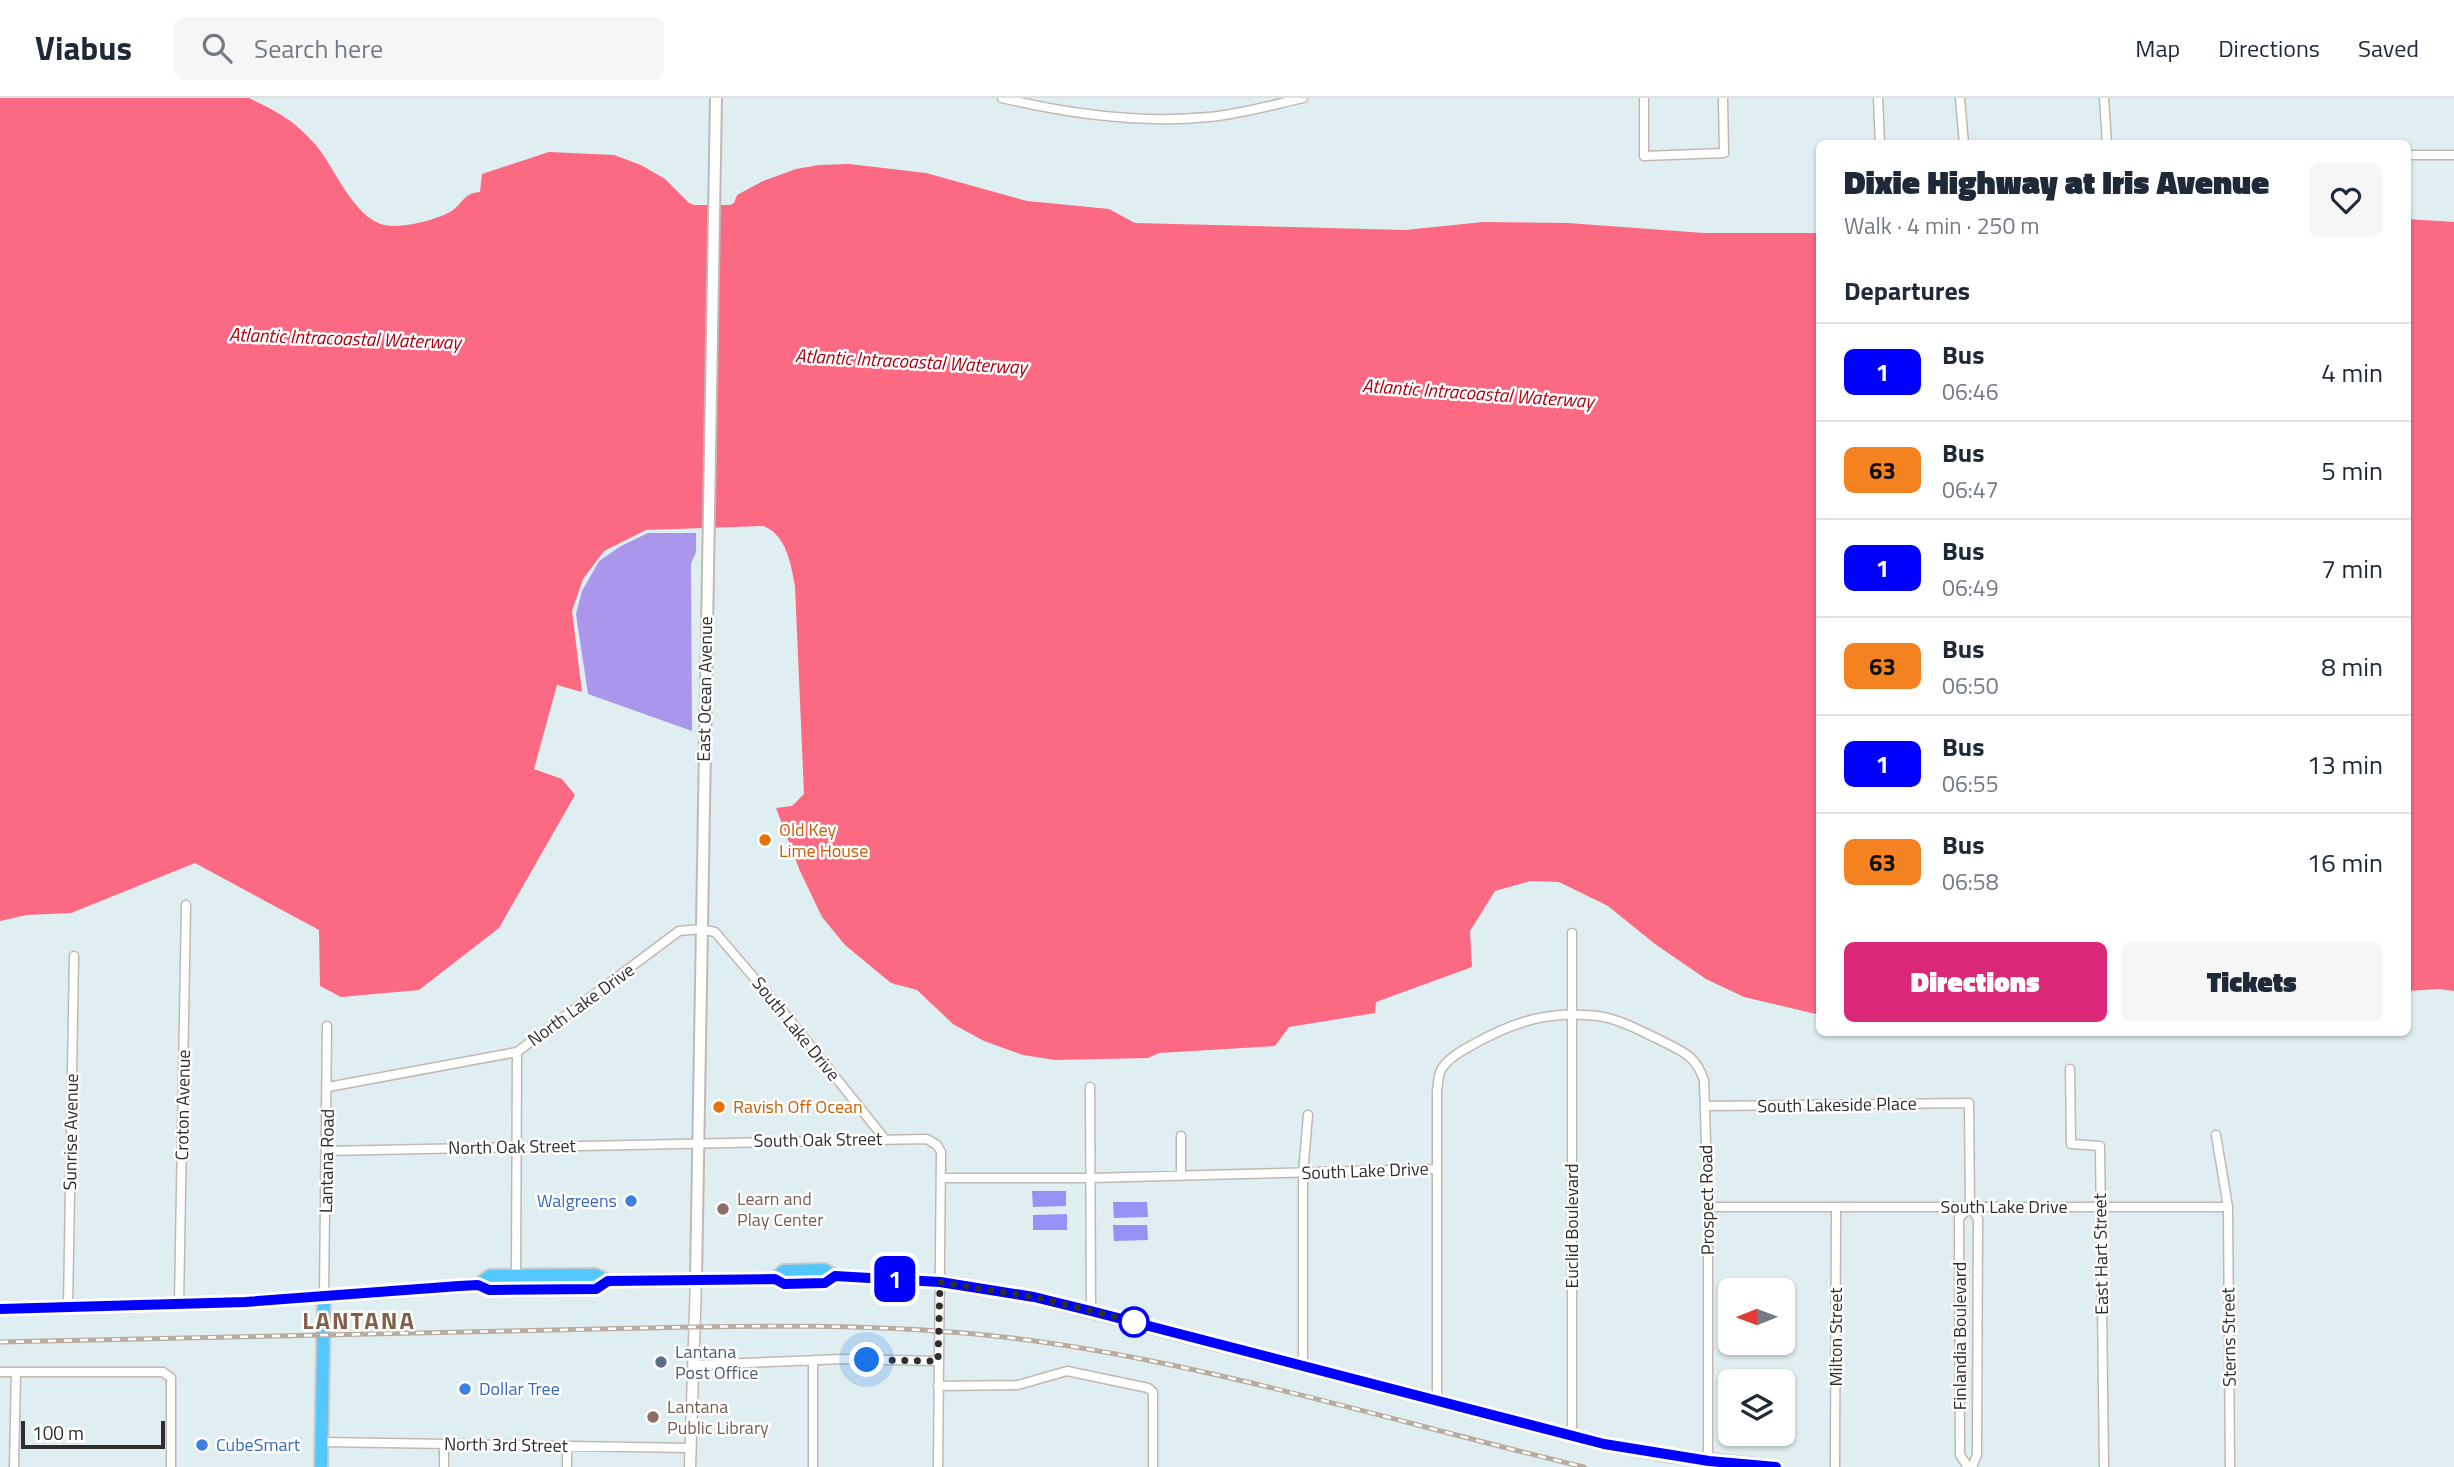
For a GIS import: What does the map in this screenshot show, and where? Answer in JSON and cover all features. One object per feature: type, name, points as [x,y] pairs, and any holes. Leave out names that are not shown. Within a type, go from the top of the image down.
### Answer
[{"type":"main road","name":"East Ocean Avenue","points":[[696,1280],[716,98]]},
{"type":"main road","points":[[478,1285],[490,1276],[594,1275],[608,1281],[775,1279],[784,1284],[825,1283],[835,1276],[940,1282],[1034,1297],[1573,1436],[1709,1461],[1776,1467]]},
{"type":"main road","points":[[0,1309],[245,1302],[421,1287],[478,1285],[489,1290],[596,1289],[608,1281]]},
{"type":"main road","points":[[321,1467],[324,1296]]},
{"type":"street","points":[[1002,98],[1064,111],[1150,119],[1211,117],[1303,98]]},
{"type":"street","points":[[1644,98],[1644,156],[1724,153],[1723,98]]},
{"type":"street","points":[[1878,98],[1880,140]]},
{"type":"street","points":[[1960,98],[1964,140]]},
{"type":"street","points":[[2104,98],[2107,140]]},
{"type":"street","points":[[2411,155],[2454,155]]},
{"type":"street","name":"Croton Avenue","points":[[179,1305],[186,905]]},
{"type":"street","name":"North Lake Drive","points":[[328,1087],[517,1052],[679,930],[701,929]]},
{"type":"street","name":"South Lake Drive","points":[[701,929],[715,932],[785,1014],[884,1138]]},
{"type":"street","name":"Euclid Boulevard","points":[[1572,933],[1573,1436]]},
{"type":"street","name":"Sunrise Avenue","points":[[68,1307],[74,956]]},
{"type":"street","name":"South Lake Drive","points":[[941,1178],[1090,1178],[1437,1169],[1437,1091],[1441,1070],[1462,1050],[1503,1028],[1532,1019],[1572,1015],[1600,1016],[1625,1023],[1680,1050],[1698,1063],[1704,1080],[1705,1106]]},
{"type":"street","name":"Lantana Road","points":[[324,1296],[327,1026]]},
{"type":"street","points":[[516,1276],[517,1052]]},
{"type":"street","name":"East Hart Street","points":[[2070,1069],[2071,1143],[2100,1146],[2104,1467]]},
{"type":"street","points":[[1090,1087],[1091,1311]]},
{"type":"street","name":"South Lakeside Place","points":[[1705,1106],[1969,1103]]},
{"type":"street","name":"Finlandia Boulevard","points":[[1969,1103],[1970,1207],[1978,1219],[1978,1443],[1977,1455],[1970,1467],[1961,1455],[1960,1446],[1959,1218],[1970,1207]]},
{"type":"street","name":"Prospect Road","points":[[1705,1106],[1709,1461]]},
{"type":"street","points":[[1303,1365],[1303,1173],[1308,1115]]},
{"type":"street","points":[[2216,1135],[2228,1207]]},
{"type":"street","points":[[1181,1136],[1181,1176]]},
{"type":"street","name":"South Oak Street","points":[[697,1143],[927,1139],[937,1145],[941,1152],[941,1178]]},
{"type":"street","name":"North Oak Street","points":[[327,1151],[697,1143]]},
{"type":"street","points":[[1437,1169],[1437,1400]]},
{"type":"street","points":[[937,1467],[941,1178]]},
{"type":"street","name":"South Lake Drive","points":[[1708,1208],[2228,1207]]},
{"type":"street","name":"Sterns Street","points":[[2228,1207],[2230,1467]]},
{"type":"street","name":"Milton Street","points":[[1835,1467],[1836,1208]]},
{"type":"street","points":[[690,1467],[696,1280]]},
{"type":"street","points":[[695,1365],[813,1360],[938,1361]]},
{"type":"street","points":[[813,1360],[813,1467]]},
{"type":"street","points":[[938,1386],[1018,1385],[1067,1371],[1148,1388],[1153,1392],[1153,1467]]},
{"type":"street","points":[[0,1372],[163,1372],[169,1375],[171,1467]]},
{"type":"street","points":[[15,1467],[16,1372]]},
{"type":"street","name":"North 3rd Street","points":[[322,1443],[690,1448]]},
{"type":"street","points":[[444,1444],[444,1467]]},
{"type":"street","points":[[567,1446],[567,1467]]},
{"type":"shaded area","points":[[648,533],[696,533],[696,552],[691,564],[692,731],[588,694],[576,614],[582,591],[599,561],[621,546]]},
{"type":"shaded area","points":[[1032,1191],[1066,1191],[1066,1206],[1033,1207]]},
{"type":"shaded area","points":[[1113,1202],[1147,1202],[1148,1217],[1114,1218]]},
{"type":"shaded area","points":[[1067,1214],[1067,1230],[1033,1230],[1033,1215]]},
{"type":"shaded area","points":[[1113,1225],[1147,1225],[1148,1240],[1114,1241]]},
{"type":"water","name":"Atlantic Intracoastal Waterway","points":[[0,98],[249,98],[299,128],[322,153],[357,206],[380,223],[393,226],[415,224],[444,215],[470,194],[480,192],[482,174],[549,152],[614,155],[641,165],[665,179],[694,205],[730,205],[734,203],[737,195],[763,181],[796,169],[849,164],[926,173],[1027,201],[1109,209],[1135,223],[1405,230],[1483,222],[1568,223],[1704,233],[1816,233],[1816,1014],[1744,997],[1706,979],[1655,944],[1608,906],[1559,882],[1530,881],[1495,891],[1470,931],[1472,967],[1376,1002],[1375,1013],[1289,1027],[1275,1046],[1159,1053],[1148,1058],[1055,1060],[1023,1055],[984,1041],[953,1024],[917,990],[891,983],[845,945],[822,917],[800,871],[776,808],[792,806],[804,794],[795,586],[782,543],[771,530],[763,526],[646,530],[604,551],[583,579],[572,611],[582,692],[557,685],[534,769],[562,779],[575,795],[499,928],[419,990],[341,997],[320,986],[319,930],[195,863],[71,913],[26,915],[0,921]]},
{"type":"water","points":[[2411,219],[2454,222],[2454,991],[2411,991]]},
{"type":"railway","points":[[0,1342],[726,1326],[955,1332],[1084,1349],[1228,1377],[1584,1467]]},
{"type":"bus line","name":"1","points":[[0,1309],[245,1302],[421,1287],[478,1285],[489,1290],[596,1289],[608,1281],[775,1279],[784,1284],[825,1283],[835,1276],[940,1282],[1034,1297],[1604,1444],[1709,1461],[1776,1467]]},
{"type":"place","name":"Old Key Lime House","points":[[765,840]]},
{"type":"place","name":"Ravish Off Ocean","points":[[719,1107]]},
{"type":"place","name":"Walgreens","points":[[631,1201]]},
{"type":"place","name":"Learn and Play Center","points":[[723,1209]]},
{"type":"place","name":"Lantana Post Office","points":[[661,1362]]},
{"type":"place","name":"Dollar Tree","points":[[465,1389]]},
{"type":"place","name":"Lantana Public Library","points":[[653,1417]]},
{"type":"place","name":"CubeSmart","points":[[202,1445]]},
{"type":"district","name":"LANTANA","points":[[359,1321]]},
{"type":"route","points":[[867,1360],[938,1361],[940,1282],[1034,1297],[1134,1322]]}]
